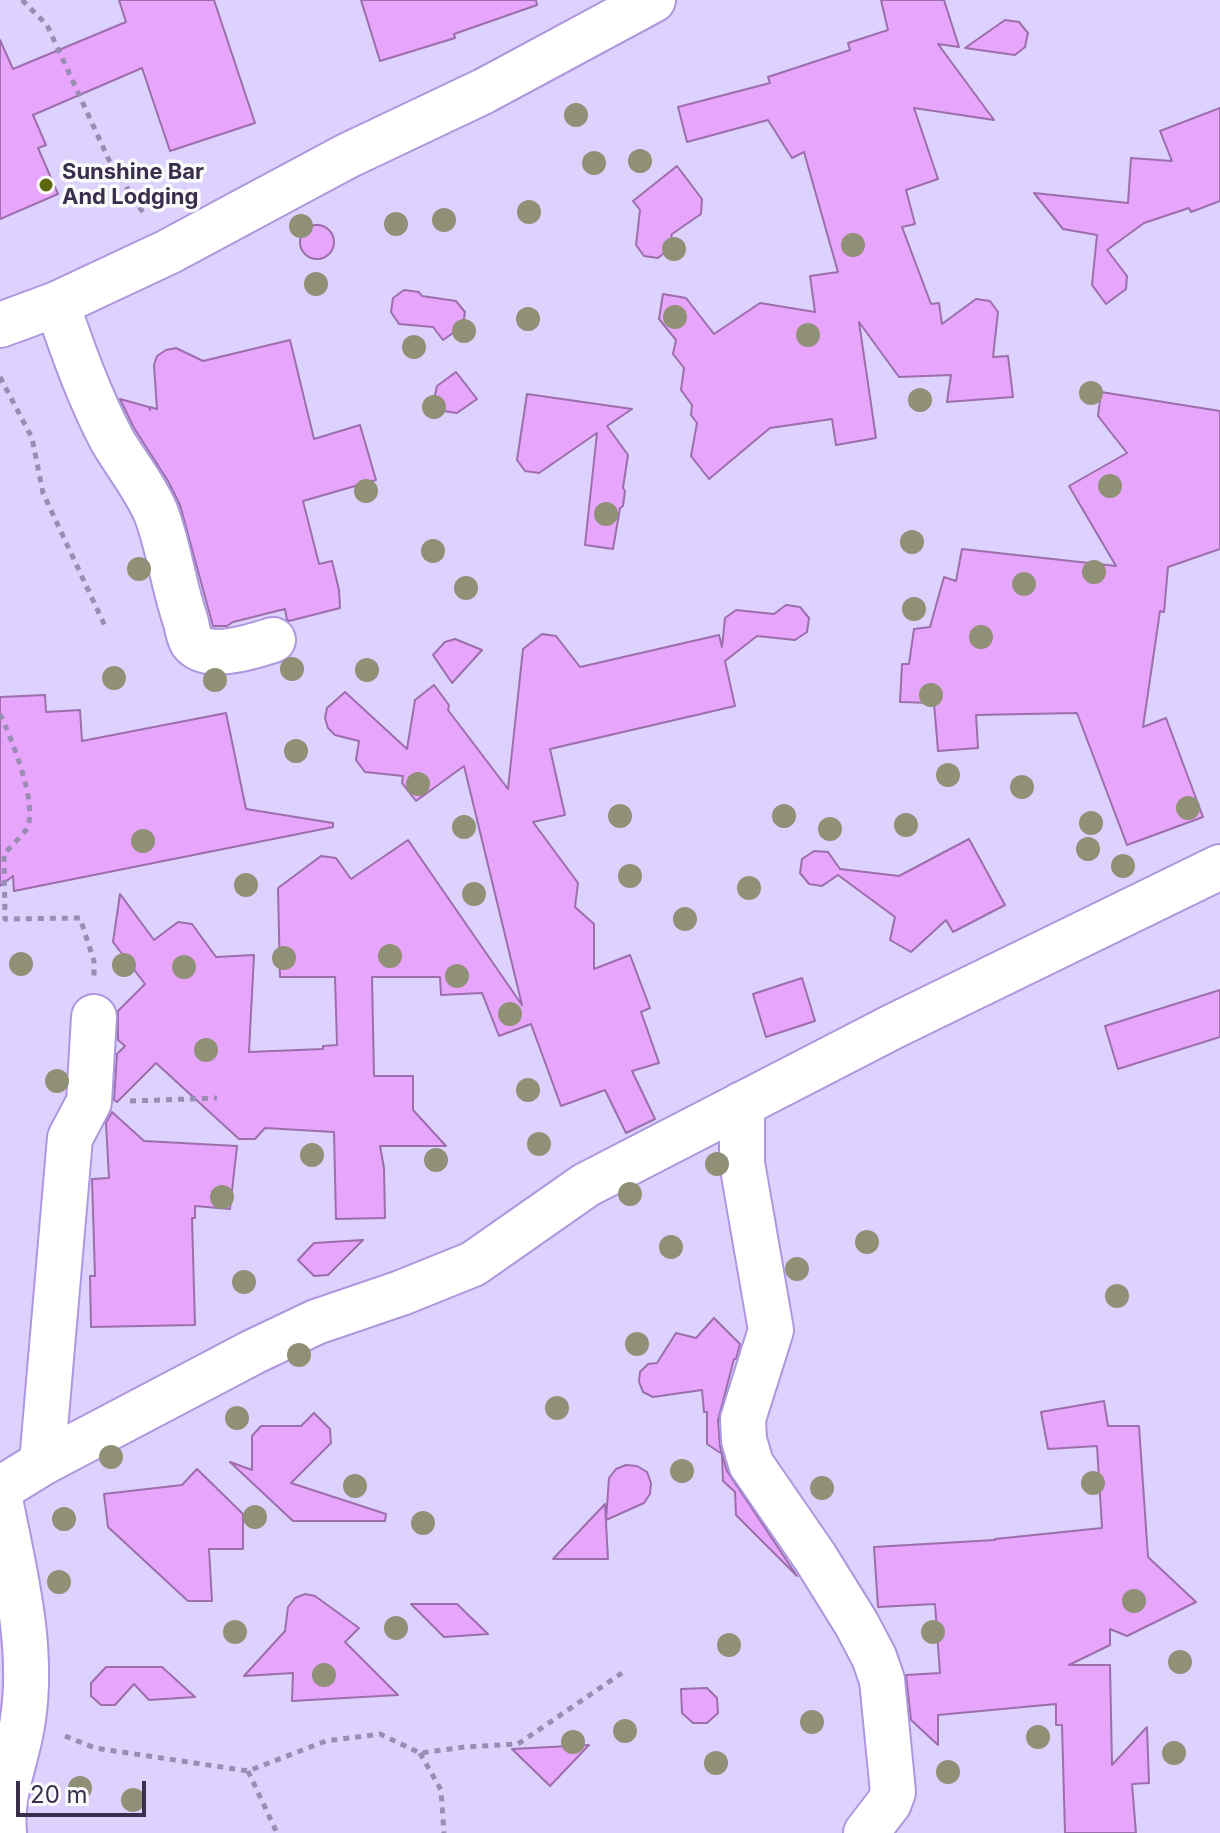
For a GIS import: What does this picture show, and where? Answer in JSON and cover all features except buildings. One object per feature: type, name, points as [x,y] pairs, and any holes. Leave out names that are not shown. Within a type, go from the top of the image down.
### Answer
[{"type":"street","points":[[0,325],[57,304],[168,252],[347,156],[484,91],[653,0]]},
{"type":"street","points":[[57,304],[88,393],[113,442],[154,508],[164,534],[192,642],[202,649],[225,652],[273,640]]},
{"type":"street","points":[[0,1489],[42,1463],[316,1322],[473,1264],[586,1185],[894,1026],[1220,867]]},
{"type":"street","points":[[42,1463],[70,1138],[89,1102],[94,1017]]},
{"type":"street","points":[[742,1104],[742,1163],[771,1330],[743,1419],[744,1440],[751,1464],[856,1623],[882,1680],[893,1792],[889,1803],[866,1833]]},
{"type":"street","points":[[0,1499],[23,1621],[26,1665],[23,1719],[3,1806],[4,1833]]},
{"type":"path","points":[[22,0],[47,25],[109,160],[168,252]]},
{"type":"path","points":[[0,377],[32,438],[43,493],[105,626]]},
{"type":"path","points":[[0,714],[11,738],[29,798],[28,828],[4,854],[5,919],[80,918],[94,961],[94,1017]]},
{"type":"path","points":[[89,1102],[217,1098]]},
{"type":"path","points":[[23,1719],[95,1748],[248,1771],[326,1741],[380,1734],[420,1753],[518,1744],[622,1673]]},
{"type":"path","points":[[420,1753],[441,1790],[444,1833]]},
{"type":"path","points":[[248,1771],[277,1833]]},
{"type":"place","name":"Sunshine Bar And Lodging","points":[[46,185]]}]
